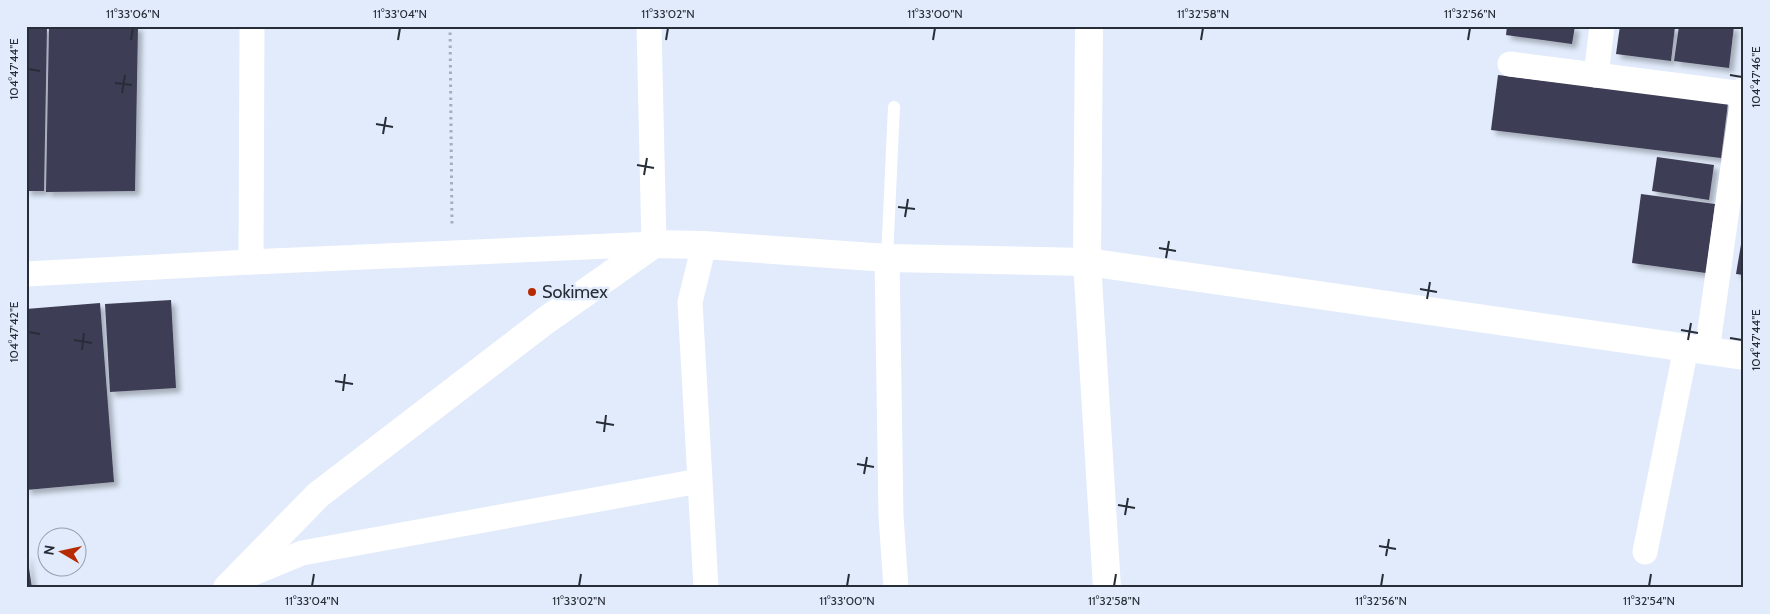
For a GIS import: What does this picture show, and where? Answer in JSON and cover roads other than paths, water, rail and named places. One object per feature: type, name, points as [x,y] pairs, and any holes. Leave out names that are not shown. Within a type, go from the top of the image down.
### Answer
[{"type":"street","points":[[252,26],[252,262]]},
{"type":"street","points":[[649,26],[654,244]]},
{"type":"street","points":[[1089,26],[1087,262],[1107,588]]},
{"type":"street","points":[[1596,75],[1602,26]]},
{"type":"street","points":[[1510,64],[1744,92],[1697,350],[1645,552]]},
{"type":"street","points":[[230,584],[318,495],[545,321],[654,244]]},
{"type":"street","points":[[26,274],[654,244],[704,245],[888,258],[1087,262],[1744,356]]},
{"type":"street","points":[[704,245],[690,302],[706,588]]},
{"type":"street","points":[[888,258],[892,516],[896,588]]},
{"type":"street","points":[[230,584],[302,553],[699,480]]},
{"type":"lane","points":[[888,258],[894,107]]},
{"type":"place","name":"Sokimex","points":[[532,292]]}]
